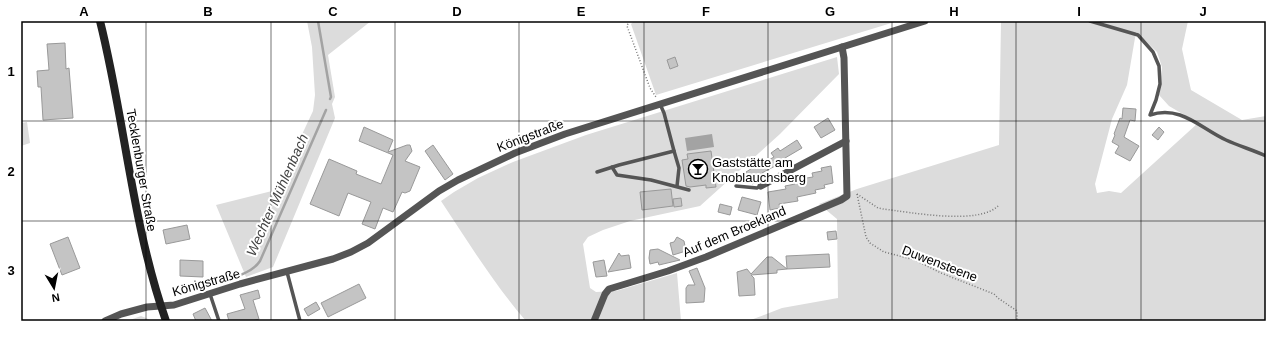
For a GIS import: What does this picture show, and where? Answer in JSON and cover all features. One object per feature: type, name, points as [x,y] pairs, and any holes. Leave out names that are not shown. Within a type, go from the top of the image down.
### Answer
[{"type":"main road","name":"Tecklenburger Straße","points":[[100,21],[112,70],[136,211],[148,263],[166,321]]},
{"type":"street","name":"Königstraße","points":[[105,321],[121,314],[147,307],[174,305],[240,284],[333,259],[368,243],[439,191],[478,169],[515,153],[565,134],[925,21]]},
{"type":"street","name":"Auf dem Broekland","points":[[594,321],[605,294],[609,289],[699,260],[845,198],[847,192],[846,141],[844,58],[842,47]]},
{"type":"street","points":[[761,186],[846,141]]},
{"type":"lane","points":[[1090,21],[1138,35],[1154,52],[1159,66],[1160,84],[1150,115],[1165,112],[1176,113],[1226,140],[1266,156]]},
{"type":"lane","points":[[660,104],[679,168],[677,186]]},
{"type":"lane","points":[[597,172],[674,151]]},
{"type":"lane","points":[[612,167],[616,175],[651,180],[689,190]]},
{"type":"lane","points":[[736,186],[757,188],[761,186]]},
{"type":"lane","points":[[287,272],[300,321]]},
{"type":"lane","points":[[210,294],[219,321]]},
{"type":"path","points":[[629,21],[627,26],[650,88],[660,104]]},
{"type":"path","name":"Duwensteene","points":[[999,205],[995,209],[974,216],[953,216],[878,208],[857,194],[866,238],[870,243],[884,252],[915,260],[994,294],[1017,311],[1017,321]]},
{"type":"shaded area","points":[[307,21],[371,21],[328,55],[335,97],[332,104],[335,118],[273,267],[246,277],[216,205],[272,191],[282,177],[313,111],[315,95],[312,47]]},
{"type":"shaded area","points":[[634,21],[898,21],[656,95],[631,24]]},
{"type":"shaded area","points":[[1001,21],[1188,21],[1182,49],[1191,90],[1242,120],[1266,116],[1266,321],[748,321],[782,308],[838,298],[837,219],[819,204],[857,189],[999,145]],"holes":[[[1136,32],[1157,52],[1162,67],[1159,95],[1169,106],[1198,123],[1121,193],[1109,191],[1097,193],[1095,184],[1112,119],[1127,85]]]},
{"type":"shaded area","points":[[837,57],[839,74],[780,134],[700,206],[630,221],[603,230],[588,237],[583,244],[590,288],[596,292],[616,291],[677,273],[681,321],[526,321],[492,278],[441,201],[478,178],[513,162],[586,135]]},
{"type":"shaded area","points":[[27,122],[30,143],[21,146],[21,123]]},
{"type":"shaded area","points":[[712,134],[714,147],[687,151],[685,138]]},
{"type":"shaded area","points":[[141,316],[153,321],[127,321]]},
{"type":"building","points":[[65,43],[66,69],[69,68],[73,118],[43,120],[41,87],[38,87],[37,71],[49,70],[47,44]]},
{"type":"building","points":[[675,57],[678,66],[670,69],[667,60]]},
{"type":"building","points":[[1123,108],[1136,109],[1135,121],[1130,120],[1124,137],[1139,146],[1130,161],[1115,153],[1119,146],[1112,142],[1120,118],[1122,119]]},
{"type":"building","points":[[828,118],[835,130],[821,138],[814,127]]},
{"type":"building","points":[[364,127],[393,140],[388,152],[410,145],[412,151],[405,161],[420,167],[410,191],[405,193],[402,192],[393,212],[383,208],[375,229],[362,224],[371,202],[348,193],[339,216],[310,204],[329,159],[357,171],[356,174],[381,184],[393,155],[359,141]]},
{"type":"building","points":[[1159,127],[1164,132],[1158,140],[1152,135]]},
{"type":"building","points":[[797,140],[802,148],[785,158],[786,160],[762,173],[764,176],[761,178],[762,179],[752,184],[746,172],[774,157],[771,153],[778,148],[780,151]]},
{"type":"building","points":[[433,145],[453,174],[445,180],[425,151]]},
{"type":"building","name":"Gaststätte am Knoblauchsberg","points":[[711,151],[716,187],[706,188],[706,185],[686,186],[682,160],[688,159],[687,154]]},
{"type":"building","points":[[831,166],[833,183],[824,185],[825,188],[815,190],[816,193],[797,197],[798,201],[779,204],[780,208],[770,210],[768,192],[786,189],[785,186],[795,184],[794,180],[813,177],[812,173],[822,171],[821,168]]},
{"type":"building","points":[[671,189],[673,206],[642,210],[640,192]]},
{"type":"building","points":[[742,197],[761,202],[757,215],[738,210]]},
{"type":"building","points":[[681,198],[682,206],[674,207],[673,199]]},
{"type":"building","points":[[720,204],[732,207],[730,215],[718,212]]},
{"type":"building","points":[[187,225],[190,239],[166,244],[163,230]]},
{"type":"building","points":[[836,231],[837,239],[828,240],[827,232]]},
{"type":"building","points":[[68,237],[80,268],[62,275],[50,244]]},
{"type":"building","points":[[677,237],[684,241],[686,251],[673,255],[670,243],[674,242]]},
{"type":"building","points":[[658,249],[680,260],[659,265],[658,262],[650,264],[650,250]]},
{"type":"building","points":[[619,253],[621,256],[629,255],[631,268],[608,272]]},
{"type":"building","points":[[829,254],[830,267],[787,269],[786,256]]},
{"type":"building","points":[[767,257],[772,257],[787,269],[777,270],[777,273],[751,275],[754,278],[755,295],[739,296],[737,272],[747,269],[751,274]]},
{"type":"building","points":[[180,260],[203,261],[203,277],[180,276]]},
{"type":"building","points":[[604,260],[607,276],[596,277],[593,262]]},
{"type":"building","points":[[697,268],[705,288],[704,302],[686,303],[686,288],[688,285],[695,285],[689,271]]},
{"type":"building","points":[[359,284],[366,298],[328,317],[321,303]]},
{"type":"building","points":[[258,290],[260,298],[253,300],[259,319],[252,321],[229,321],[227,314],[245,309],[240,295]]},
{"type":"building","points":[[316,302],[320,309],[308,316],[304,309]]},
{"type":"building","points":[[205,308],[212,321],[196,321],[193,314]]},
{"type":"waterway","name":"Wechter Mühlenbach","points":[[318,21],[331,97],[330,99]]},
{"type":"waterway","name":"Wechter Mühlenbach","points":[[212,284],[245,273],[251,270],[260,261],[326,110]]},
{"type":"place","name":"Gaststätte am Knoblauchsberg","points":[[698,169]]}]
